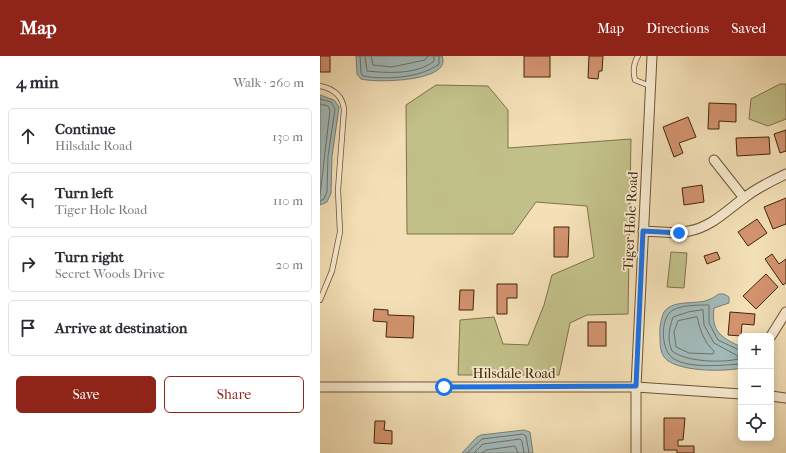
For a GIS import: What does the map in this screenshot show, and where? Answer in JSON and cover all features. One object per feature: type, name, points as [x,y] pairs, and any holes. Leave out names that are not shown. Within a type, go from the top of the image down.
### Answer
[{"type":"street","name":"Tiger Hole Road","points":[[636,453],[636,386],[652,56]]},
{"type":"street","points":[[714,160],[744,198]]},
{"type":"street","points":[[643,231],[679,233],[691,231],[714,221],[768,182],[786,174]]},
{"type":"street","points":[[773,333],[786,312]]},
{"type":"street","name":"Hilsdale Road","points":[[320,388],[636,386],[738,394]]},
{"type":"street","points":[[774,396],[786,398]]},
{"type":"lane","points":[[638,56],[633,71],[635,80],[650,86]]},
{"type":"lane","points":[[320,86],[333,91],[339,96],[343,102],[344,110],[338,190],[340,232],[332,271],[320,300]]},
{"type":"shaded area","points":[[780,84],[786,84],[786,119],[768,126],[749,119],[751,99]]},
{"type":"shaded area","points":[[436,85],[488,86],[508,110],[508,148],[631,139],[628,314],[587,315],[570,323],[559,375],[458,375],[460,320],[494,317],[503,344],[528,345],[544,305],[552,275],[594,257],[587,206],[536,202],[513,234],[407,234],[406,105]]},
{"type":"shaded area","points":[[671,252],[687,253],[684,288],[667,287]]},
{"type":"water","points":[[356,56],[442,56],[442,65],[436,71],[425,76],[411,79],[381,81],[369,80],[361,79],[357,74]]},
{"type":"water","points":[[320,95],[334,100],[339,107],[332,156],[331,193],[327,202],[320,205]]},
{"type":"water","points":[[719,294],[724,294],[729,297],[729,303],[714,308],[713,316],[714,323],[719,333],[738,345],[738,368],[701,370],[678,366],[670,362],[664,357],[660,347],[660,327],[664,312],[673,305],[711,299]]},
{"type":"water","points":[[524,430],[530,432],[533,453],[462,453],[477,437],[481,435]]},
{"type":"building","points":[[320,56],[330,56],[330,72],[320,72]]},
{"type":"building","points":[[524,56],[550,56],[550,77],[524,77]]},
{"type":"building","points":[[589,56],[603,56],[602,71],[599,71],[598,79],[588,78]]},
{"type":"building","points":[[709,103],[736,104],[736,122],[719,121],[719,129],[708,129]]},
{"type":"building","points":[[688,117],[696,137],[679,143],[683,153],[674,157],[663,127]]},
{"type":"building","points":[[786,130],[786,151],[780,153],[774,134]]},
{"type":"building","points":[[769,137],[770,154],[737,156],[736,138]]},
{"type":"building","points":[[702,185],[704,202],[684,205],[682,188]]},
{"type":"building","points":[[786,198],[786,224],[773,229],[764,207]]},
{"type":"building","points":[[757,219],[767,233],[748,246],[738,232]]},
{"type":"building","points":[[554,227],[569,227],[568,257],[554,257]]},
{"type":"building","points":[[717,252],[720,259],[707,264],[704,256]]},
{"type":"building","points":[[772,254],[779,264],[786,259],[786,283],[783,285],[765,259]]},
{"type":"building","points":[[766,274],[778,287],[756,309],[743,296]]},
{"type":"building","points":[[497,284],[517,284],[517,298],[507,298],[507,314],[497,314]]},
{"type":"building","points":[[460,290],[474,290],[473,310],[459,310]]},
{"type":"building","points":[[374,309],[388,310],[388,315],[414,316],[413,338],[386,337],[387,322],[373,321]]},
{"type":"building","points":[[730,312],[755,314],[754,325],[742,324],[741,333],[738,333],[738,336],[728,335]]},
{"type":"building","points":[[588,322],[606,322],[606,346],[588,346]]},
{"type":"building","points":[[664,418],[685,418],[683,440],[678,440],[678,446],[694,446],[694,453],[677,453],[677,450],[664,450]]},
{"type":"building","points":[[375,421],[385,421],[384,430],[392,431],[392,444],[374,443]]},
{"type":"route","points":[[444,387],[636,386],[643,231],[679,233]]}]
